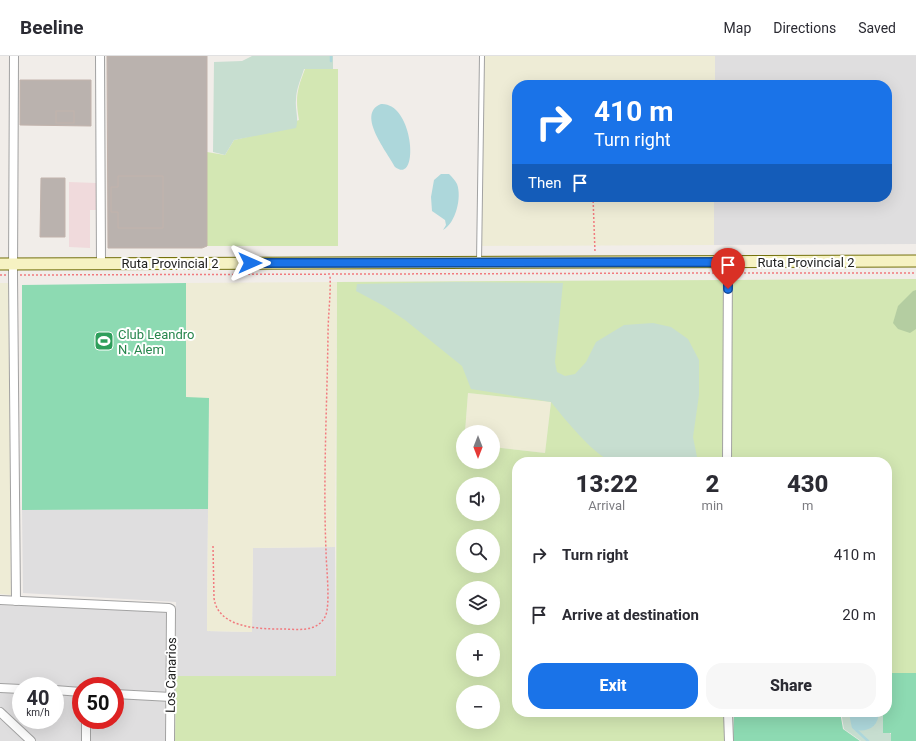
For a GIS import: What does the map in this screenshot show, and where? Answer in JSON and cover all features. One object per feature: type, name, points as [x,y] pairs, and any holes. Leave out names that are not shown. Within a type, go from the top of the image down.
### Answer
[{"type":"main road","name":"Ruta Provincial 2","points":[[0,264],[13,269],[101,264],[916,261]]},
{"type":"street","points":[[0,600],[16,601],[13,269],[14,56]]},
{"type":"street","points":[[100,56],[101,264]]},
{"type":"street","points":[[727,457],[728,262]]},
{"type":"street","name":"Los Canarios","points":[[16,601],[169,608],[172,610],[170,741]]},
{"type":"street","points":[[0,688],[12,689]]},
{"type":"street","points":[[124,694],[171,697]]},
{"type":"street","points":[[0,712],[31,741]]},
{"type":"street","points":[[728,717],[729,741]]},
{"type":"street","points":[[86,729],[86,741]]},
{"type":"lane","points":[[480,262],[482,56]]},
{"type":"path","points":[[593,202],[596,262]]},
{"type":"path","points":[[213,546],[214,598],[215,605],[222,616],[245,626],[257,629],[307,629],[318,625],[323,620],[328,608],[326,546],[329,263]]},
{"type":"path","points":[[0,275],[13,269],[330,274],[916,273]]},
{"type":"shaded area","points":[[480,56],[715,56],[715,80],[512,80],[512,202],[714,202],[714,245],[480,246]]},
{"type":"shaded area","points":[[715,56],[916,56],[916,244],[714,245],[714,202],[892,202],[892,80],[715,80]]},
{"type":"shaded area","points":[[69,182],[96,183],[96,210],[90,210],[90,248],[69,247]]},
{"type":"shaded area","points":[[337,282],[335,547],[253,548],[252,632],[207,631],[209,398],[186,398],[186,283]]},
{"type":"shaded area","points":[[0,283],[9,283],[11,595],[0,594]]},
{"type":"shaded area","points":[[468,393],[551,402],[545,453],[500,448],[500,425],[466,425]]},
{"type":"shaded area","points":[[208,509],[207,631],[252,632],[253,548],[335,547],[336,677],[176,676],[176,602],[23,593],[22,510]]},
{"type":"shaded area","points":[[0,605],[166,612],[165,741],[0,741]]},
{"type":"green space","points":[[252,56],[333,56],[333,69],[304,69],[296,96],[296,128],[234,140],[225,155],[213,152],[214,62],[242,61]]},
{"type":"green space","points":[[305,69],[338,69],[338,246],[207,246],[207,152],[225,155],[234,140],[261,134],[299,120],[297,105],[298,94]]},
{"type":"green space","points":[[916,279],[916,673],[892,673],[892,457],[731,457],[731,280]]},
{"type":"green space","points":[[724,280],[723,457],[512,457],[512,717],[724,717],[724,741],[175,741],[176,676],[336,676],[337,282]],"holes":[[[468,393],[551,402],[545,453],[500,448],[500,469],[456,469],[456,425],[466,425]]]},
{"type":"green space","points":[[455,282],[563,283],[555,362],[557,372],[565,376],[575,374],[586,362],[596,342],[624,325],[653,323],[671,327],[688,339],[699,360],[699,395],[693,437],[697,457],[604,457],[586,443],[551,402],[471,389],[462,366],[405,320],[384,306],[356,291],[357,284]]},
{"type":"green space","name":"Club Leandro N. Alem","points":[[186,283],[186,397],[209,398],[208,509],[22,510],[22,285]]},
{"type":"green space","points":[[916,290],[916,329],[910,333],[898,329],[893,323],[898,306],[913,291]]},
{"type":"green space","points":[[892,673],[916,673],[916,741],[891,741],[891,733],[883,733],[883,717],[892,717]]},
{"type":"green space","points":[[734,717],[841,717],[843,729],[860,741],[733,741]]},
{"type":"green space","points":[[842,717],[885,717],[888,731],[897,741],[861,741],[844,729]]},
{"type":"water","points":[[381,104],[392,107],[401,116],[407,128],[410,142],[410,155],[408,165],[403,170],[395,167],[381,144],[372,125],[371,116],[374,109]]},
{"type":"water","points":[[441,174],[449,174],[457,184],[459,196],[457,209],[454,216],[448,227],[443,230],[446,225],[445,220],[432,211],[431,197],[434,180]]},
{"type":"water","points":[[851,717],[878,717],[875,725],[872,727],[865,730],[855,730]]},
{"type":"building","points":[[107,56],[207,56],[207,246],[202,248],[108,248]]},
{"type":"building","points":[[20,80],[91,80],[91,126],[20,125]]},
{"type":"building","points":[[56,111],[74,111],[74,123],[56,123]]},
{"type":"building","points":[[118,176],[163,176],[163,228],[118,228],[118,212],[111,212],[111,187],[118,187]]},
{"type":"building","points":[[41,178],[65,178],[65,237],[40,237]]},
{"type":"waterway","points":[[331,56],[331,61]]},
{"type":"waterway","points":[[851,717],[853,727],[868,741]]},
{"type":"place","name":"Club Leandro N. Alem","points":[[104,341]]},
{"type":"route","points":[[250,263],[728,262],[728,289]]}]
